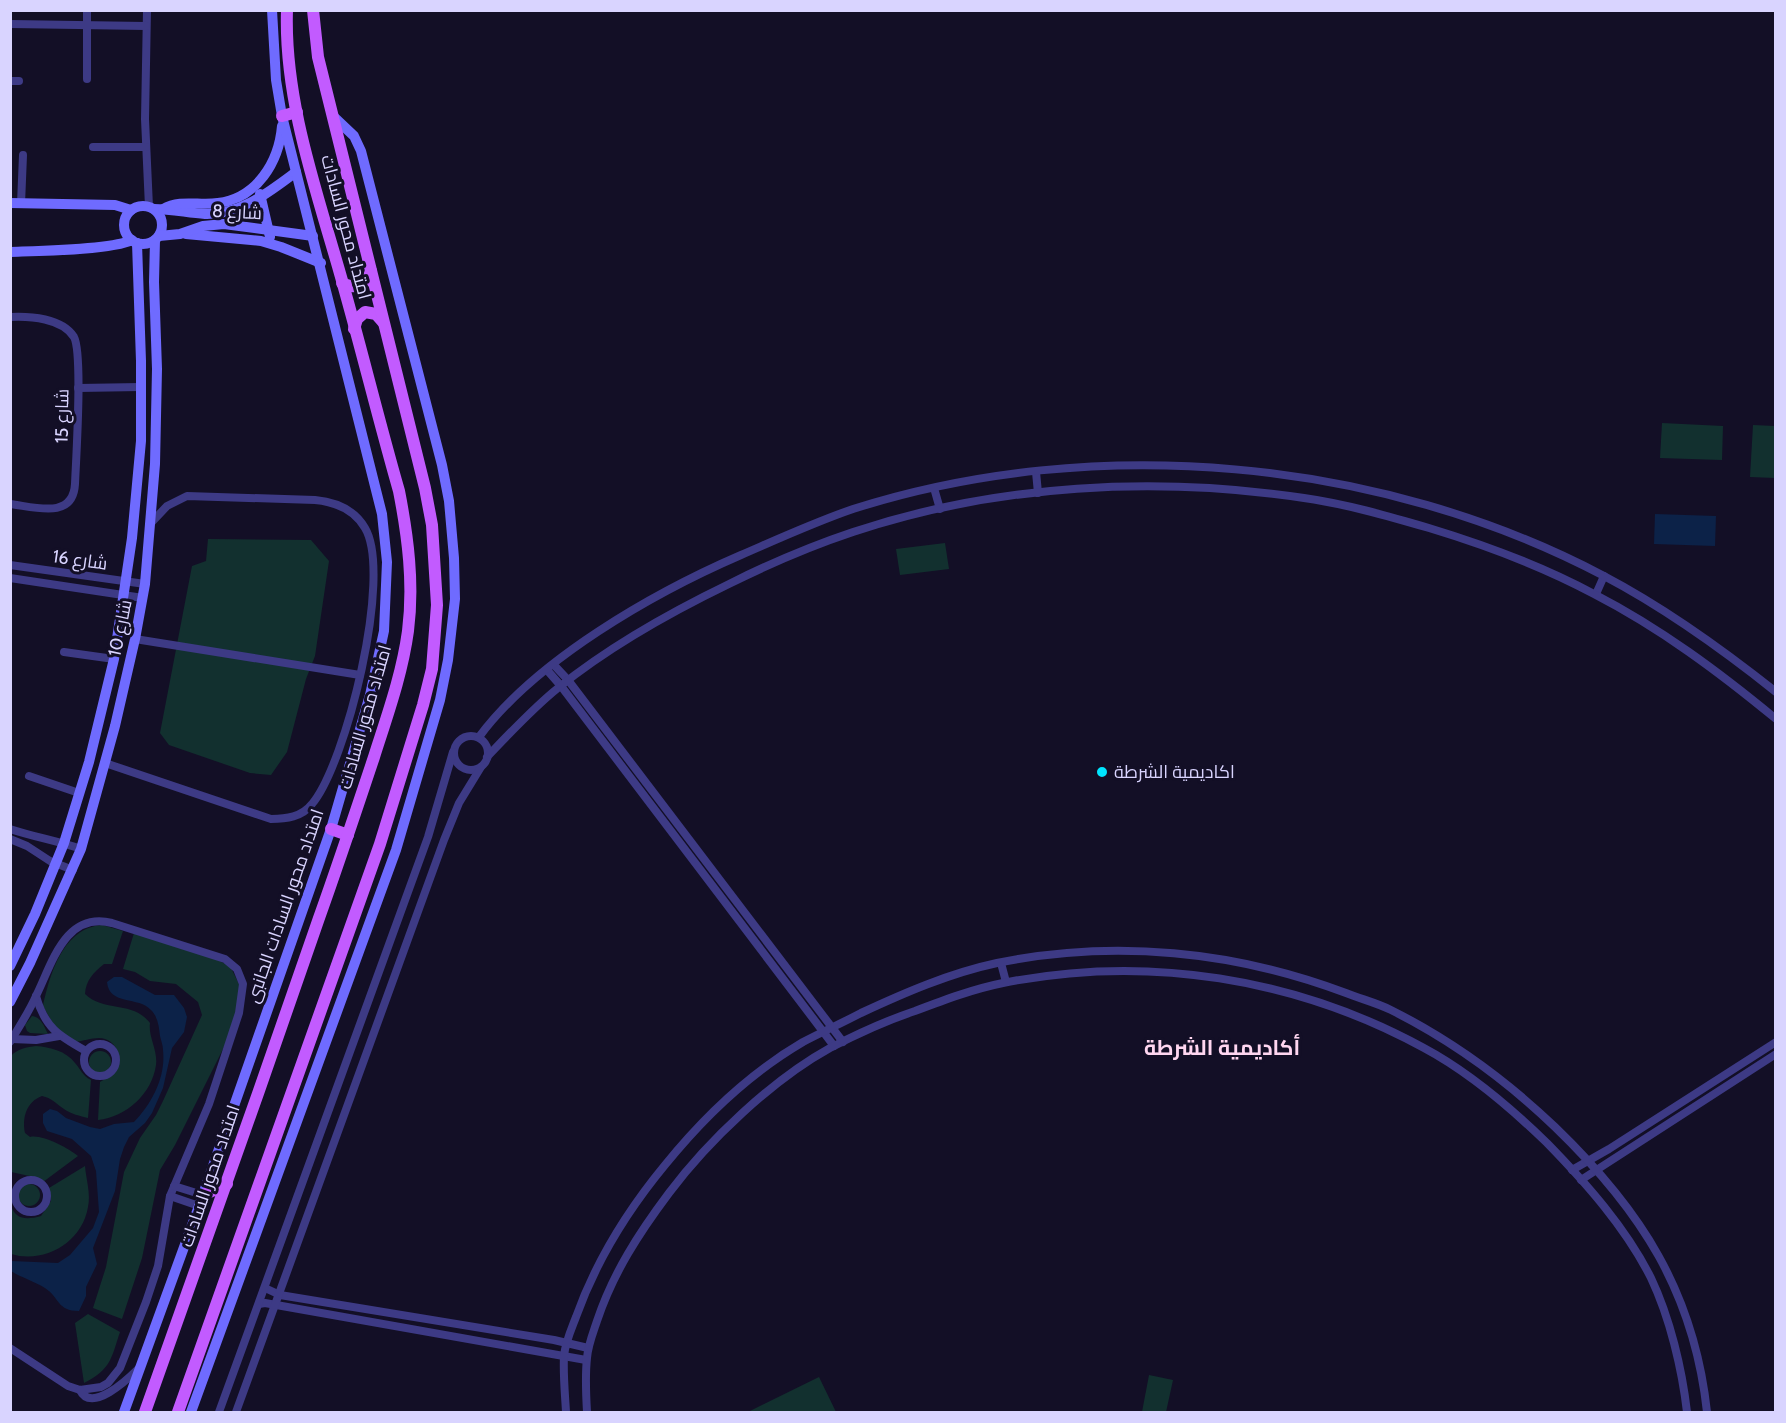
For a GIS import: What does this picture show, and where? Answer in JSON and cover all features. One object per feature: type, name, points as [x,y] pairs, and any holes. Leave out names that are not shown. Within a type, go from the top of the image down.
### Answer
[{"type":"main road","name":"امتداد محور السادات","points":[[145,1413],[348,835],[399,676],[408,630],[410,560],[406,525],[399,491],[297,112],[288,59],[287,10]]},
{"type":"main road","name":"امتداد محور السادات","points":[[178,1413],[380,844],[432,669],[437,605],[432,525],[315,41],[313,10]]},
{"type":"main road","points":[[282,117],[297,112]]},
{"type":"main road","points":[[342,283],[352,287],[358,286],[367,281],[371,271]]},
{"type":"main road","points":[[354,329],[357,319],[365,312],[376,314],[383,322]]},
{"type":"main road","points":[[331,829],[348,835]]},
{"type":"main road","points":[[201,1201],[226,1184]]},
{"type":"street","points":[[87,10],[87,79]]},
{"type":"street","points":[[10,252],[134,242],[149,243],[157,238],[162,224],[155,208],[146,147],[147,10]]},
{"type":"street","name":"امتداد محور السادات الجانبى","points":[[124,1413],[331,829],[379,660],[384,631],[387,562],[380,504],[321,263],[282,117],[276,80],[272,10]]},
{"type":"street","points":[[10,24],[146,26]]},
{"type":"street","points":[[134,242],[125,231],[124,223],[131,210],[175,203],[218,203],[230,200],[257,185],[268,170],[276,153],[281,135],[282,117]]},
{"type":"street","points":[[191,1413],[396,850],[440,700],[452,639],[455,598],[454,558],[449,501],[442,465],[361,152],[354,136],[335,118]]},
{"type":"street","points":[[93,147],[146,147]]},
{"type":"street","points":[[23,155],[16,203],[108,205],[127,207],[131,210]]},
{"type":"street","name":"شارع 8","points":[[155,208],[214,214],[230,211],[261,198],[296,172]]},
{"type":"street","points":[[257,185],[270,230],[270,244]]},
{"type":"street","name":"شارع 8","points":[[157,238],[180,234],[203,226],[224,224],[313,236]]},
{"type":"street","points":[[180,234],[235,238],[270,244],[321,263]]},
{"type":"street","name":"شارع 10","points":[[10,1002],[81,849],[105,763],[135,639],[145,584],[156,441],[157,238]]},
{"type":"street","name":"شارع 10","points":[[10,966],[57,864],[89,762],[114,659],[140,466],[141,387],[134,242]]},
{"type":"street","name":"شارع 15","points":[[10,317],[49,321],[68,331],[74,338],[77,349],[78,388],[75,495],[71,502],[58,508],[10,504]]},
{"type":"street","points":[[78,388],[141,387]]},
{"type":"street","points":[[479,737],[501,711],[554,664],[657,595],[719,565],[853,509],[934,488],[1081,466],[1159,465],[1232,470],[1318,480],[1398,498],[1483,523],[1542,546],[1604,576],[1672,615],[1776,692]]},
{"type":"street","points":[[1036,472],[1038,493]]},
{"type":"street","points":[[236,1413],[444,840],[459,803],[487,757],[568,680],[678,608],[800,551],[856,531],[939,509],[1015,495],[1161,485],[1241,490],[1308,498],[1383,515],[1459,537],[1537,566],[1596,594],[1658,631],[1724,676],[1776,719]]},
{"type":"street","points":[[934,488],[939,509]]},
{"type":"street","points":[[105,763],[271,819],[292,817],[311,806],[327,779],[340,746],[368,645],[372,611],[371,542],[357,517],[345,508],[332,502],[315,500],[187,496],[167,506],[150,524]]},
{"type":"street","name":"شارع 16","points":[[10,565],[145,584]]},
{"type":"street","points":[[1596,594],[1604,576]]},
{"type":"street","name":"شارع 16","points":[[10,578],[143,597]]},
{"type":"street","points":[[135,639],[360,675]]},
{"type":"street","points":[[64,651],[114,659]]},
{"type":"street","points":[[554,664],[843,1042]]},
{"type":"street","points":[[547,670],[834,1046]]},
{"type":"street","points":[[219,1413],[428,837],[457,741],[467,736],[479,737],[486,746],[487,757]]},
{"type":"street","points":[[453,752],[456,763],[465,769],[481,767]]},
{"type":"street","points":[[29,776],[79,793]]},
{"type":"street","points":[[10,829],[81,849]]},
{"type":"street","points":[[10,839],[73,870]]},
{"type":"street","points":[[10,1348],[68,1386],[80,1390],[94,1389],[108,1383],[124,1360],[158,1266],[170,1196],[209,1104],[239,1013],[243,984],[237,969],[225,959],[120,925],[96,920],[80,925],[67,937],[11,1040],[36,1040],[59,1036]]},
{"type":"street","points":[[566,1413],[564,1355],[566,1343],[590,1284],[614,1237],[645,1189],[683,1142],[721,1104],[801,1043],[898,996],[1000,963],[1049,955],[1109,950],[1187,953],[1258,965],[1310,979],[1390,1010],[1464,1053],[1498,1077],[1538,1111],[1588,1161],[1636,1217],[1677,1292],[1693,1332],[1703,1379],[1707,1413]]},
{"type":"street","points":[[1000,963],[1006,982]]},
{"type":"street","points":[[587,1413],[586,1360],[588,1348],[602,1306],[627,1254],[643,1227],[682,1174],[722,1131],[777,1084],[834,1046],[883,1022],[952,996],[1006,982],[1052,975],[1141,970],[1203,975],[1255,985],[1310,999],[1369,1022],[1426,1049],[1479,1085],[1525,1122],[1581,1180],[1620,1228],[1651,1279],[1675,1343],[1687,1413]]},
{"type":"street","points":[[36,996],[44,1018],[59,1036],[86,1051]]},
{"type":"street","points":[[1572,1170],[1776,1042]]},
{"type":"street","points":[[97,1044],[110,1048],[116,1060],[110,1072],[104,1075],[92,1073],[84,1063],[86,1051],[97,1044]]},
{"type":"street","points":[[1581,1180],[1776,1054]]},
{"type":"street","points":[[27,1181],[40,1183],[46,1194],[43,1206],[31,1212],[20,1207],[14,1186],[27,1181]]},
{"type":"street","points":[[174,1185],[201,1201]]},
{"type":"street","points":[[170,1196],[201,1201]]},
{"type":"street","points":[[265,1288],[280,1295],[588,1348]]},
{"type":"street","points":[[259,1304],[586,1360]]},
{"type":"street","points":[[80,1390],[81,1394],[86,1397],[103,1396],[117,1388],[142,1366]]},
{"type":"green space","points":[[1662,423],[1723,426],[1722,460],[1660,458]]},
{"type":"green space","points":[[1753,425],[1775,426],[1775,478],[1750,477]]},
{"type":"green space","points":[[208,539],[311,540],[329,561],[315,656],[306,679],[287,752],[271,775],[250,773],[169,745],[160,733],[192,566],[206,561]]},
{"type":"green space","points":[[945,543],[949,569],[900,575],[896,549]]},
{"type":"green space","points":[[102,925],[123,931],[112,964],[104,964],[93,974],[85,994],[101,1003],[135,1011],[150,1023],[156,1065],[154,1076],[136,1102],[118,1114],[98,1120],[100,1082],[115,1071],[119,1062],[118,1052],[113,1044],[102,1038],[76,1042],[55,1027],[43,1006],[54,967],[68,944],[77,934]]},
{"type":"green space","points":[[134,933],[211,957],[230,966],[241,988],[241,1000],[228,1039],[160,1170],[142,1258],[122,1319],[93,1308],[106,1267],[124,1172],[140,1138],[163,1101],[202,1015],[198,1002],[176,984],[150,981],[135,972],[123,969]]},
{"type":"green space","points":[[32,1016],[40,1020],[48,1034],[27,1031],[25,1025]]},
{"type":"green space","points":[[36,1046],[67,1055],[91,1080],[88,1118],[76,1115],[42,1096],[32,1102],[26,1111],[25,1133],[30,1137],[55,1142],[78,1156],[43,1182],[34,1177],[11,1172],[11,1056],[19,1050]]},
{"type":"green space","points":[[100,1051],[108,1054],[111,1062],[108,1070],[100,1073],[92,1070],[89,1062],[92,1054]]},
{"type":"green space","points":[[85,1166],[89,1202],[78,1231],[60,1248],[48,1253],[36,1256],[11,1254],[11,1205],[15,1214],[22,1218],[41,1216],[51,1201],[49,1188]]},
{"type":"green space","points":[[29,1184],[37,1187],[40,1195],[37,1203],[29,1206],[21,1203],[18,1195],[21,1187]]},
{"type":"green space","points":[[88,1314],[120,1332],[105,1368],[84,1383],[75,1323]]},
{"type":"green space","points":[[1149,1375],[1173,1380],[1166,1412],[1142,1412]]},
{"type":"green space","points":[[819,1377],[836,1412],[748,1412]]},
{"type":"water","points":[[1655,514],[1716,516],[1715,546],[1654,544]]},
{"type":"water","points":[[114,977],[122,977],[155,995],[174,995],[184,1008],[187,1017],[184,1032],[172,1048],[163,1088],[152,1113],[145,1123],[129,1137],[124,1147],[115,1191],[93,1248],[97,1264],[86,1287],[86,1296],[79,1311],[67,1309],[45,1288],[11,1271],[11,1261],[58,1263],[70,1255],[93,1228],[99,1212],[96,1171],[91,1156],[72,1139],[47,1131],[43,1123],[43,1114],[50,1109],[66,1118],[100,1129],[114,1124],[134,1122],[147,1107],[160,1080],[163,1048],[157,1019],[146,1006],[113,995],[107,982]]},
{"type":"place","name":"اكاديمية الشرطة","points":[[1102,772]]},
{"type":"district","name":"أكاديمية الشرطة","points":[[1222,1048]]}]
